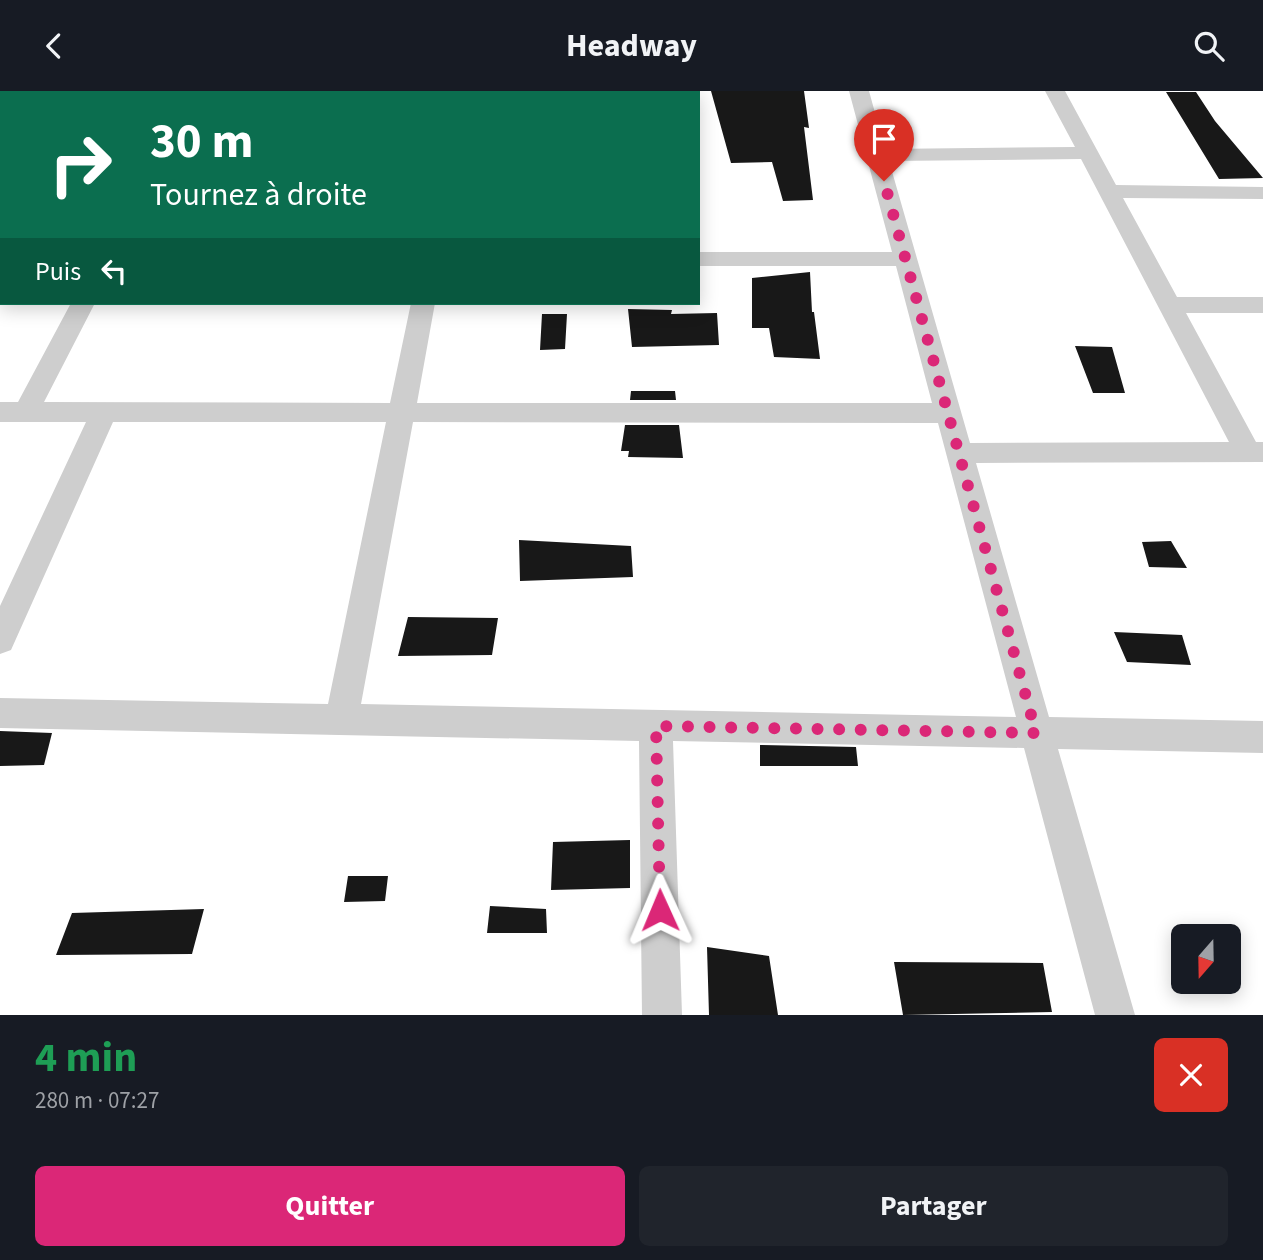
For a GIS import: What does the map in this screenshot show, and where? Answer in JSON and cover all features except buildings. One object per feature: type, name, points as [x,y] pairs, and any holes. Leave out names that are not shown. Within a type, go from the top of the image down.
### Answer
[{"type":"street","points":[[859,91],[1115,1015]]},
{"type":"street","points":[[1055,91],[1170,305],[1256,452]]},
{"type":"street","points":[[877,155],[1088,153]]},
{"type":"street","points":[[1109,191],[1263,193]]},
{"type":"street","points":[[700,259],[905,259]]},
{"type":"street","points":[[13,412],[82,305]]},
{"type":"street","points":[[342,719],[423,305]]},
{"type":"street","points":[[1170,305],[1263,305]]},
{"type":"street","points":[[13,412],[948,413]]},
{"type":"street","points":[[0,640],[104,412]]},
{"type":"street","points":[[960,453],[1256,452]]},
{"type":"street","points":[[0,713],[1263,737]]},
{"type":"street","points":[[656,726],[662,1015]]},
{"type":"route","points":[[660,910],[656,726],[1036,733],[884,181]]}]
